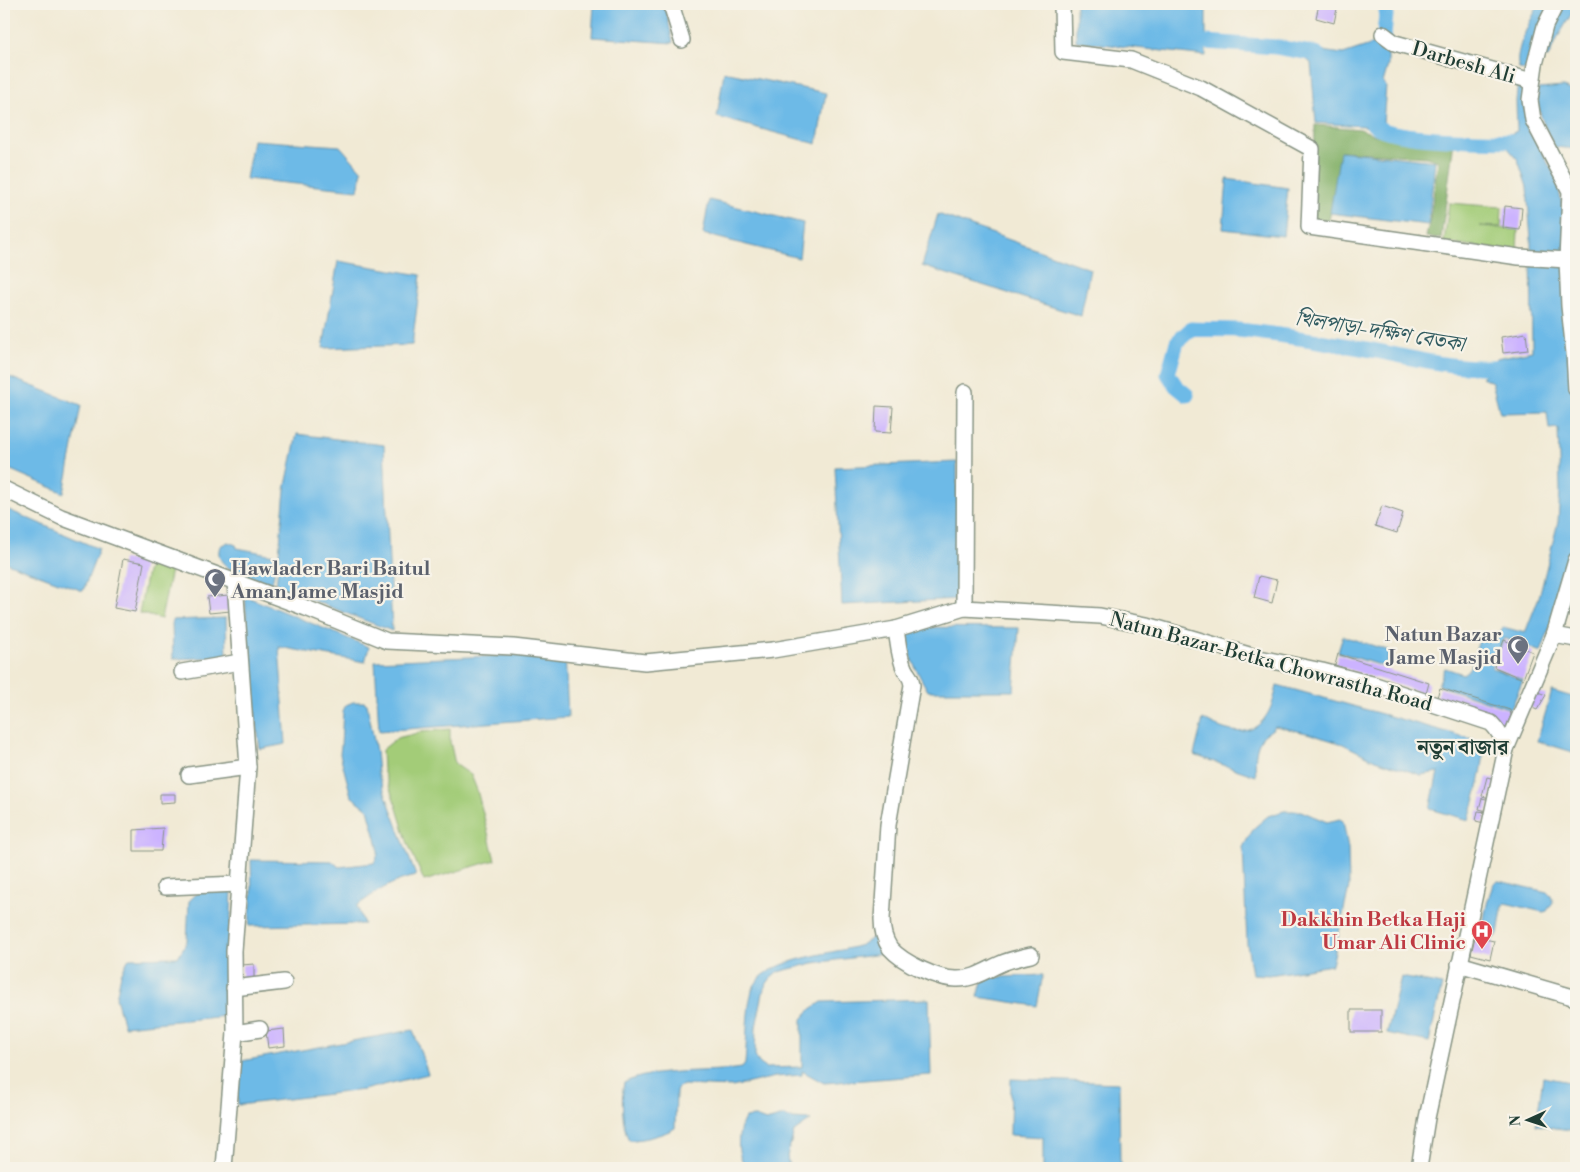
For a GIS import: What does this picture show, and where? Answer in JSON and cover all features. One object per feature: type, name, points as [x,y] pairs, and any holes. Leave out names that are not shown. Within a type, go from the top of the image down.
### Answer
[{"type":"street","points":[[671,4],[682,40]]},
{"type":"street","points":[[1062,4],[1063,52],[1131,60],[1201,88],[1312,149],[1309,227],[1519,257],[1567,260]]},
{"type":"street","points":[[1556,4],[1545,26],[1535,64],[1530,100],[1533,120],[1549,153],[1573,191],[1567,260],[1576,389]]},
{"type":"street","name":"Darbesh Ali","points":[[1389,38],[1532,81]]},
{"type":"street","points":[[964,608],[965,392]]},
{"type":"street","name":"Natun Bazar-Betka Chowrastha Road","points":[[4,490],[61,517],[387,640],[513,647],[646,662],[773,650],[896,629],[964,608],[1100,616],[1147,625],[1260,658],[1372,684],[1491,723],[1503,738],[1506,749]]},
{"type":"street","points":[[1419,1168],[1427,1118],[1506,749],[1554,635],[1576,560]]},
{"type":"street","points":[[224,1168],[235,1033],[234,950],[248,767],[235,582]]},
{"type":"street","points":[[896,629],[898,646],[906,670],[911,677],[912,685],[888,825],[883,932],[890,947],[904,960],[928,973],[958,980],[980,975],[1004,962],[1031,955]]},
{"type":"street","points":[[1554,635],[1576,639]]},
{"type":"street","points":[[182,672],[240,662]]},
{"type":"street","points":[[189,775],[248,767]]},
{"type":"street","points":[[165,887],[240,884]]},
{"type":"street","points":[[1459,964],[1576,998]]},
{"type":"street","points":[[234,988],[284,982]]},
{"type":"street","points":[[235,1033],[260,1029]]},
{"type":"green space","points":[[1315,125],[1360,129],[1375,135],[1454,141],[1441,239],[1426,237],[1438,161],[1426,157],[1341,151],[1329,221],[1313,219]]},
{"type":"green space","points":[[1449,203],[1502,207],[1501,227],[1480,226],[1518,230],[1517,252],[1444,242]]},
{"type":"green space","points":[[152,559],[172,565],[161,619],[139,613],[147,572]]},
{"type":"green space","points":[[450,729],[450,741],[455,764],[471,775],[477,790],[495,860],[424,881],[407,841],[383,770],[382,750],[397,738],[422,732]]},
{"type":"water","points":[[594,4],[665,4],[673,43],[592,37]]},
{"type":"water","points":[[1076,4],[1206,4],[1206,56],[1076,41]]},
{"type":"water","points":[[1539,4],[1550,4],[1533,41],[1528,66],[1525,70],[1519,69],[1518,54]]},
{"type":"water","points":[[1565,4],[1576,4],[1576,6],[1548,58],[1540,56],[1551,29]]},
{"type":"water","points":[[1379,42],[1388,45],[1388,65],[1383,83],[1386,86],[1383,123],[1391,130],[1391,133],[1364,126],[1316,123],[1311,63],[1298,52],[1299,48],[1343,54]]},
{"type":"water","points":[[724,72],[826,93],[817,144],[717,117]]},
{"type":"water","points":[[1518,80],[1524,83],[1523,94],[1527,129],[1535,139],[1556,178],[1564,213],[1576,409],[1576,549],[1570,574],[1541,652],[1504,638],[1492,668],[1523,680],[1511,709],[1438,685],[1445,668],[1463,674],[1467,671],[1472,664],[1479,641],[1489,641],[1496,635],[1499,635],[1503,627],[1525,633],[1539,597],[1558,522],[1560,490],[1558,428],[1549,429],[1547,412],[1500,413],[1492,382],[1482,377],[1495,368],[1496,358],[1532,351],[1531,240],[1527,187],[1518,160],[1503,142],[1506,136],[1517,131],[1516,101]]},
{"type":"water","points":[[1563,87],[1576,92],[1576,149],[1555,147],[1545,126],[1538,104],[1538,89]]},
{"type":"water","points":[[253,140],[340,146],[362,171],[358,190],[246,179]]},
{"type":"water","points":[[1340,151],[1435,161],[1428,225],[1330,213]]},
{"type":"water","points":[[1227,179],[1288,188],[1283,236],[1223,229]]},
{"type":"water","points":[[709,200],[803,223],[799,258],[703,234]]},
{"type":"water","points":[[938,214],[1090,269],[1081,316],[922,266]]},
{"type":"water","points":[[338,261],[421,275],[412,345],[323,348]]},
{"type":"water","points":[[4,375],[81,405],[64,493],[4,467]]},
{"type":"water","points":[[297,434],[384,445],[392,631],[276,586],[285,490]]},
{"type":"water","points":[[957,462],[958,599],[842,605],[835,467]]},
{"type":"water","points":[[4,508],[99,549],[83,591],[4,562]]},
{"type":"water","points":[[228,542],[236,545],[237,548],[274,555],[276,564],[272,583],[246,576],[228,568],[222,562],[219,555],[220,546]]},
{"type":"water","points":[[245,596],[369,647],[365,662],[279,647],[286,744],[260,749],[250,674]]},
{"type":"water","points":[[226,618],[227,657],[173,659],[172,620]]},
{"type":"water","points":[[908,627],[1019,628],[1014,691],[928,691],[910,652]]},
{"type":"water","points":[[1343,636],[1390,651],[1385,667],[1338,652]]},
{"type":"water","points":[[565,653],[568,717],[379,731],[375,661]]},
{"type":"water","points":[[1277,685],[1483,742],[1483,761],[1469,820],[1430,809],[1438,772],[1421,775],[1375,760],[1343,744],[1307,733],[1275,726],[1260,740],[1258,745],[1255,761],[1256,776],[1194,755],[1203,719],[1231,731],[1252,729],[1261,723],[1268,713]]},
{"type":"water","points":[[1552,691],[1576,698],[1576,753],[1537,741]]},
{"type":"water","points":[[353,702],[364,702],[367,704],[376,751],[378,774],[416,876],[400,880],[385,887],[357,906],[364,924],[249,926],[252,894],[251,860],[332,861],[339,867],[374,863],[378,854],[378,846],[368,809],[351,796],[340,754],[343,711],[346,705]]},
{"type":"water","points":[[1284,811],[1301,811],[1327,822],[1340,819],[1343,821],[1348,848],[1349,887],[1332,965],[1269,975],[1252,974],[1247,944],[1243,847],[1254,828],[1268,816]]},
{"type":"water","points":[[1499,881],[1547,892],[1553,902],[1547,911],[1543,912],[1505,903],[1502,909],[1498,934],[1492,939],[1484,938],[1483,927],[1488,901],[1495,882]]},
{"type":"water","points":[[204,887],[232,889],[227,1016],[124,1026],[116,998],[121,974],[129,958],[178,957],[187,941],[189,901]]},
{"type":"water","points":[[875,933],[890,953],[813,963],[778,972],[770,979],[764,988],[756,1027],[755,1055],[759,1063],[766,1068],[802,1067],[802,1019],[811,1009],[822,1002],[929,999],[931,1075],[824,1083],[802,1071],[802,1075],[775,1077],[732,1087],[684,1085],[678,1087],[676,1091],[675,1128],[653,1137],[629,1140],[623,1112],[624,1083],[649,1075],[742,1068],[745,1064],[750,999],[758,980],[769,971],[799,959],[861,945]]},
{"type":"water","points":[[1043,975],[1037,1006],[978,997],[983,978]]},
{"type":"water","points":[[1401,977],[1442,985],[1429,1042],[1387,1033]]},
{"type":"water","points":[[413,1030],[428,1074],[363,1090],[238,1105],[236,1062]]},
{"type":"water","points":[[1543,1077],[1576,1083],[1576,1131],[1536,1125]]},
{"type":"water","points":[[1011,1079],[1119,1083],[1120,1168],[1043,1168],[1043,1137],[1010,1135]]},
{"type":"water","points":[[784,1116],[792,1119],[811,1120],[794,1132],[787,1156],[789,1168],[747,1168],[740,1157],[738,1144],[740,1130],[745,1118],[755,1117],[766,1121]]},
{"type":"building","points":[[1319,4],[1338,4],[1334,23],[1316,18]]},
{"type":"building","points":[[1505,206],[1522,208],[1520,230],[1503,228]]},
{"type":"building","points":[[1526,333],[1528,350],[1503,353],[1501,337]]},
{"type":"building","points":[[876,406],[893,407],[891,433],[875,432]]},
{"type":"building","points":[[1382,506],[1403,513],[1397,533],[1375,526]]},
{"type":"building","points":[[123,559],[144,563],[135,612],[114,608]]},
{"type":"building","points":[[1259,576],[1277,580],[1272,603],[1254,598]]},
{"type":"building","points":[[229,595],[231,611],[209,613],[207,597]]},
{"type":"building","points":[[1504,640],[1533,652],[1523,679],[1494,667]]},
{"type":"building","points":[[1338,654],[1429,683],[1426,694],[1335,665]]},
{"type":"building","points":[[1440,688],[1510,710],[1511,715],[1506,727],[1494,719],[1436,700]]},
{"type":"building","points":[[1535,691],[1546,695],[1537,710],[1528,706]]},
{"type":"building","points":[[1487,777],[1495,779],[1490,798],[1482,796]]},
{"type":"building","points":[[160,794],[175,794],[175,802],[160,803]]},
{"type":"building","points":[[1482,798],[1490,800],[1487,811],[1479,809]]},
{"type":"building","points":[[1478,811],[1486,812],[1484,823],[1476,821]]},
{"type":"building","points":[[163,828],[161,851],[134,851],[134,830]]},
{"type":"building","name":"Dakkhin Betka Haji Umar Ali Clinic","points":[[1475,937],[1494,941],[1490,959],[1471,954]]},
{"type":"building","points":[[254,964],[254,979],[242,980],[242,965]]},
{"type":"building","points":[[1351,1010],[1381,1010],[1381,1032],[1351,1032]]},
{"type":"building","points":[[284,1029],[285,1046],[268,1048],[266,1031]]},
{"type":"waterway","name":"খিলপাড়া-দক্ষিণ বেতকা","points":[[1383,46],[1387,4]]},
{"type":"waterway","points":[[1206,42],[1276,47],[1317,54]]},
{"type":"waterway","name":"খিলপাড়া-দক্ষিণ বেতকা","points":[[1373,124],[1383,130],[1421,137],[1523,141],[1524,143]]},
{"type":"waterway","name":"খিলপাড়া-দক্ষিণ বেতকা","points":[[1187,395],[1176,386],[1168,374],[1177,342],[1191,329],[1237,330],[1284,336],[1456,366],[1495,367],[1515,365]]},
{"type":"place","name":"Hawlader Bari Baitul Aman Jame Masjid","points":[[215,598]]},
{"type":"place","name":"Natun Bazar Jame Masjid","points":[[1518,665]]},
{"type":"place","name":"Dakkhin Betka Haji Umar Ali Clinic","points":[[1482,950]]},
{"type":"district","name":"নতুন বাজার","points":[[1463,747]]}]
